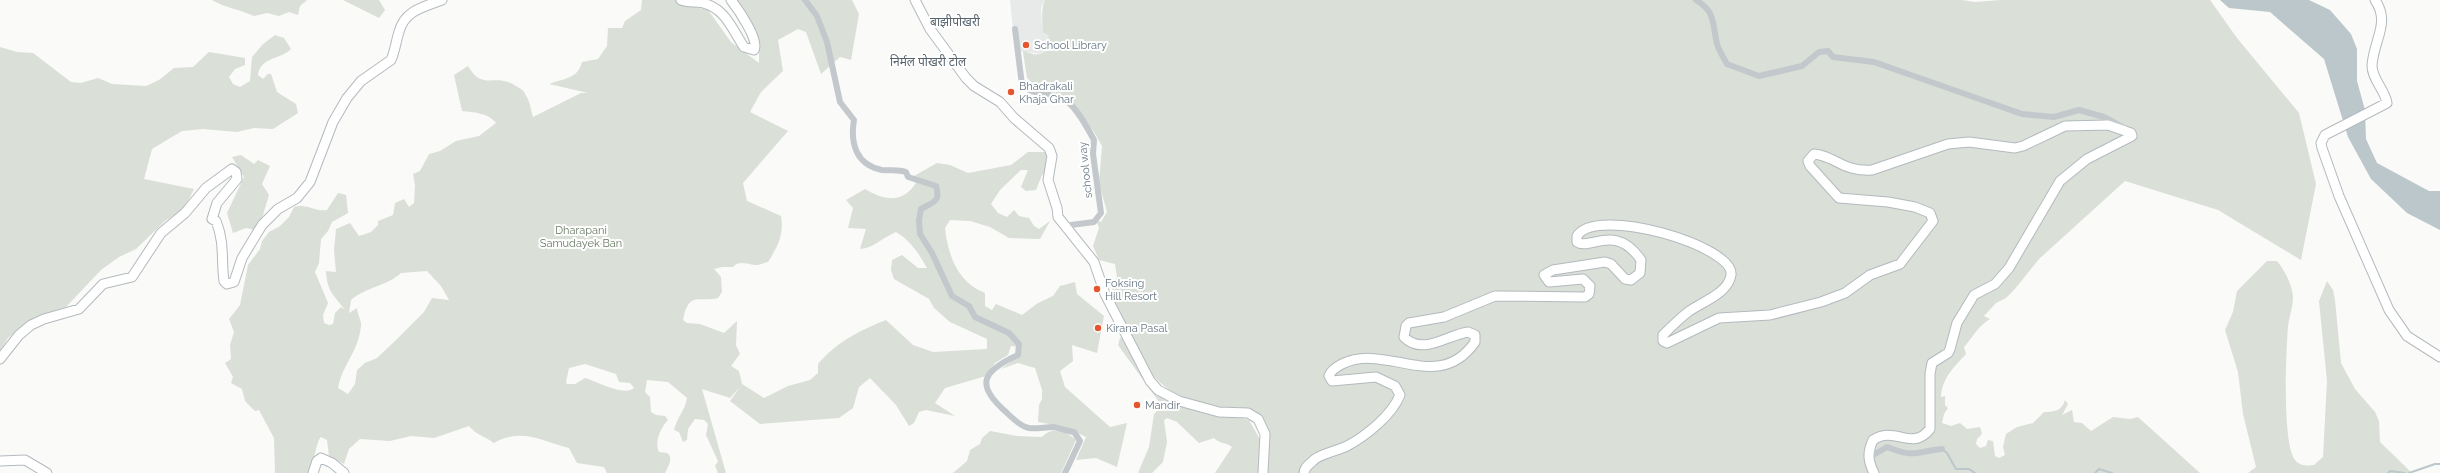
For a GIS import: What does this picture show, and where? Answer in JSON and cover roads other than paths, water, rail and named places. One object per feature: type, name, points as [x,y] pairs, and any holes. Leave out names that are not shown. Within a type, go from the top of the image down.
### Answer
[{"type":"main road","points":[[0,359],[19,335],[31,325],[44,319],[79,309],[103,284],[132,278],[160,233],[185,213],[206,188],[232,169],[236,172],[238,179],[217,203],[212,220],[216,221],[219,228],[224,255],[224,281],[227,284],[234,282],[244,254],[262,225],[278,209],[297,198],[310,182],[333,122],[347,98],[361,81],[391,60],[400,29],[406,18],[419,7],[442,0]]},
{"type":"main road","points":[[681,0],[702,2],[717,10],[733,26],[744,47],[754,50],[756,46],[753,37],[731,0]]},
{"type":"main road","points":[[915,0],[930,29],[966,78],[974,86],[1000,102],[1014,118],[1049,148],[1052,156],[1048,180],[1057,208],[1058,217],[1066,230],[1094,262],[1105,294],[1150,381],[1158,390],[1179,402],[1219,412],[1248,413],[1258,419],[1265,434],[1263,473]]},
{"type":"main road","points":[[2375,0],[2383,13],[2383,26],[2372,66],[2387,103],[2338,128],[2322,139],[2322,148],[2339,196],[2388,310],[2407,336],[2440,357]]},
{"type":"main road","points":[[1304,473],[1309,464],[1317,458],[1347,446],[1366,432],[1392,408],[1400,395],[1395,386],[1376,377],[1332,381],[1329,376],[1334,368],[1362,358],[1417,367],[1446,365],[1455,362],[1467,352],[1475,342],[1475,335],[1468,332],[1427,346],[1413,344],[1404,337],[1406,326],[1409,323],[1444,317],[1495,296],[1588,296],[1590,286],[1583,279],[1552,282],[1546,280],[1544,275],[1553,270],[1605,262],[1611,264],[1625,279],[1630,280],[1640,272],[1641,260],[1623,244],[1611,239],[1596,240],[1584,245],[1577,242],[1577,236],[1584,230],[1607,224],[1648,229],[1695,244],[1725,262],[1730,268],[1730,277],[1723,288],[1686,313],[1663,335],[1663,341],[1667,343],[1719,318],[1770,315],[1821,302],[1845,293],[1870,275],[1900,264],[1932,225],[1932,216],[1930,213],[1915,207],[1888,202],[1839,198],[1810,166],[1808,161],[1814,154],[1852,170],[1872,170],[1948,144],[1969,142],[2015,148],[2023,146],[2065,126],[2108,125],[2131,132],[2132,136],[2087,159],[2060,180],[2009,268],[1995,284],[1974,295],[1969,301],[1957,323],[1950,349],[1943,356],[1935,360],[1930,367],[1931,423],[1927,433],[1916,440],[1888,434],[1873,440],[1868,449],[1868,458],[1874,473]]},
{"type":"main road","points":[[313,473],[317,461],[321,458],[332,463],[344,473]]},
{"type":"main road","points":[[0,461],[25,460],[47,473]]},
{"type":"street","points":[[805,0],[817,16],[827,42],[840,102],[854,120],[852,142],[855,150],[861,157],[879,169],[901,170],[906,172],[908,177],[936,186],[939,196],[938,199],[921,209],[919,220],[920,234],[932,253],[950,292],[969,306],[975,317],[1009,333],[1019,344],[1018,354],[995,366],[990,373],[986,383],[988,394],[1013,418],[1028,428],[1053,427],[1074,432],[1079,438],[1065,473]]},
{"type":"street","points":[[1696,0],[1708,9],[1711,14],[1718,46],[1727,64],[1759,76],[1802,66],[1819,52],[1828,52],[1833,57],[1874,62],[2022,114],[2054,117],[2079,110],[2117,123],[2126,130]]},
{"type":"street","name":"school way","points":[[1015,29],[1022,85],[1028,90],[1049,94],[1067,100],[1094,140],[1093,154],[1101,213],[1094,222],[1071,225],[1066,230]]},
{"type":"street","points":[[1868,458],[1887,447],[1906,454],[1917,455],[1942,449]]},
{"type":"waterway","points":[[1943,450],[1947,453],[1956,469],[1969,469],[1975,473]]},
{"type":"waterway","points":[[2409,473],[2435,464],[2440,464]]},
{"type":"waterway","points":[[2095,473],[2099,469],[2112,473]]},
{"type":"waterway","points":[[2388,473],[2390,471],[2405,473]]},
{"type":"place","name":"School Library","points":[[1026,45]]},
{"type":"place","name":"Bhadrakali Khaja Ghar","points":[[1011,92]]},
{"type":"place","name":"Foksing Hill Resort","points":[[1097,289]]},
{"type":"place","name":"Kirana Pasal","points":[[1098,328]]},
{"type":"place","name":"Mandir","points":[[1137,405]]},
{"type":"district","name":"बाझीपोखरी","points":[[955,22]]},
{"type":"district","name":"निर्मल पोखरी टोल","points":[[928,62]]},
{"type":"park label","name":"Dharapani Samudayek Ban","points":[[581,236]]}]
